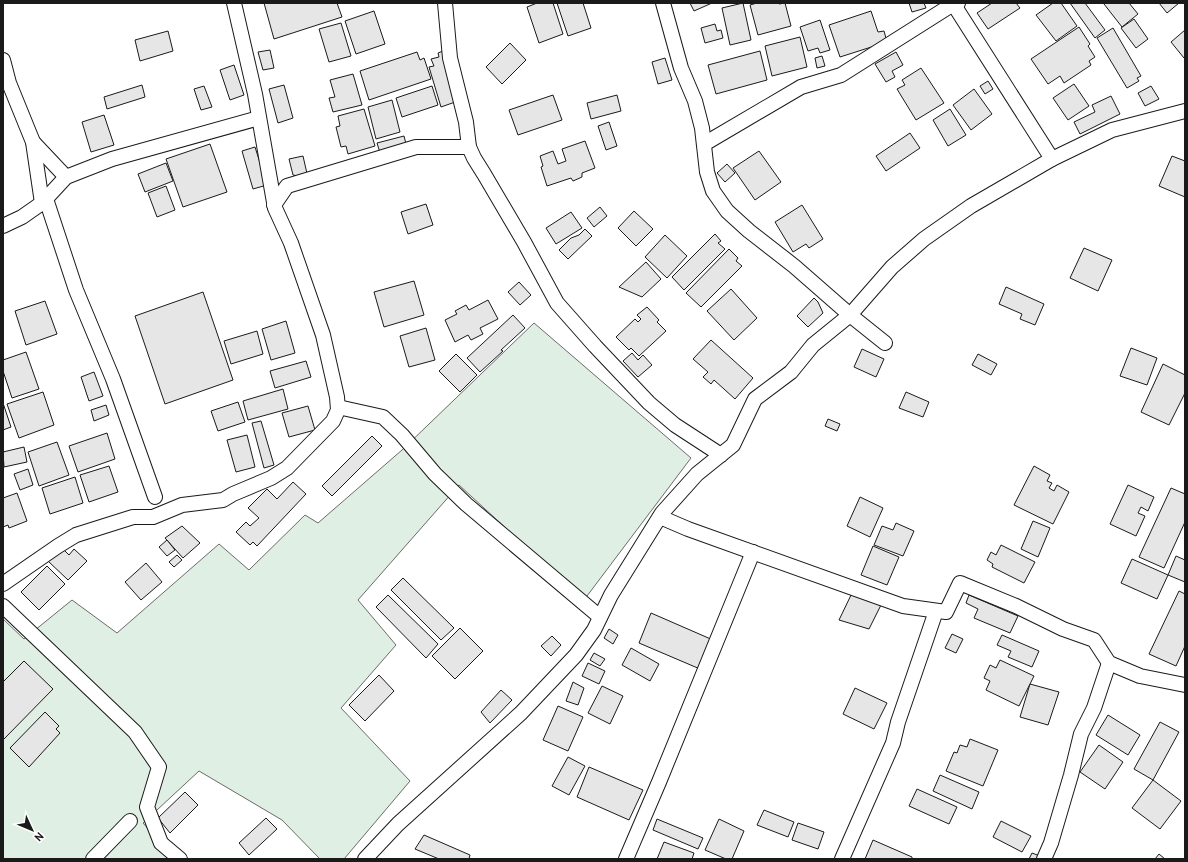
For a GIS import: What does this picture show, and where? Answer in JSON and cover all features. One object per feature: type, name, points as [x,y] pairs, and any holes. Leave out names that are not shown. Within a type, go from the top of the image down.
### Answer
[{"type":"street","points":[[3,584],[76,535],[133,517],[153,517],[182,505],[223,500],[270,478],[286,468],[333,421],[338,410],[338,397],[323,335],[291,243],[274,205],[259,118],[234,3]]},
{"type":"street","points":[[445,3],[450,58],[466,122],[469,147],[524,242],[557,303],[649,403],[675,425],[721,454]]},
{"type":"street","points":[[663,3],[681,68],[695,102],[702,128],[707,172],[713,191],[727,211],[749,231],[794,266],[850,315],[885,343]]},
{"type":"street","points":[[704,144],[800,87],[841,75],[956,4],[1052,159]]},
{"type":"street","points":[[3,60],[9,84],[33,142],[44,201],[76,290],[113,379],[155,497]]},
{"type":"street","points":[[365,859],[398,824],[521,713],[576,655],[594,630],[611,595],[660,517],[697,474],[732,445],[755,400],[791,372],[812,345],[850,315],[892,267],[924,239],[971,206],[1052,159],[1112,130],[1185,111]]},
{"type":"street","points":[[3,226],[22,217],[44,201],[66,177],[112,159],[259,118]]},
{"type":"street","points":[[33,142],[66,177]]},
{"type":"street","points":[[274,205],[287,186],[416,147],[469,147]]},
{"type":"street","points":[[269,174],[287,186]]},
{"type":"street","points":[[338,406],[383,417],[402,435],[435,474],[466,504],[600,617]]},
{"type":"street","points":[[155,497],[182,505]]},
{"type":"street","points":[[140,517],[155,497]]},
{"type":"street","points":[[660,517],[688,530],[903,606],[946,612],[960,583],[1016,606],[1063,629],[1094,640],[1109,663],[1140,676],[1185,685]]},
{"type":"street","points":[[626,859],[753,552]]},
{"type":"street","points":[[3,606],[135,732],[160,767],[147,807],[161,843],[180,859]]},
{"type":"street","points":[[842,859],[893,743],[898,722],[936,610]]},
{"type":"street","points":[[1044,859],[1069,783],[1081,734],[1094,708],[1109,663]]},
{"type":"street","points":[[93,859],[130,821]]},
{"type":"green space","points":[[534,323],[691,458],[584,600],[459,485],[358,600],[396,645],[341,708],[410,781],[344,859],[320,859],[282,820],[199,771],[143,823],[175,859],[3,859],[3,619],[24,639],[72,600],[117,633],[219,544],[249,570],[305,515],[318,523],[402,450]]},
{"type":"building","points":[[264,3],[337,3],[342,17],[274,39]]},
{"type":"building","points":[[537,3],[553,3],[563,34],[539,43],[527,7]]},
{"type":"building","points":[[557,3],[583,3],[591,28],[568,36]]},
{"type":"building","points":[[690,3],[712,3],[694,11]]},
{"type":"building","points":[[743,3],[751,40],[730,45],[722,8]]},
{"type":"building","points":[[757,3],[785,3],[791,26],[758,35],[750,5]]},
{"type":"building","points":[[909,3],[924,3],[926,8],[912,12]]},
{"type":"building","points":[[992,3],[1016,3],[1020,8],[988,29],[977,13]]},
{"type":"building","points":[[1053,3],[1061,3],[1077,26],[1056,41],[1036,15]]},
{"type":"building","points":[[1070,3],[1085,3],[1105,30],[1095,38]]},
{"type":"building","points":[[1129,3],[1138,14],[1122,27],[1104,4]]},
{"type":"building","points":[[1159,3],[1179,3],[1167,13]]},
{"type":"building","points":[[374,11],[385,44],[356,54],[345,21]]},
{"type":"building","points":[[871,11],[878,32],[884,31],[887,42],[840,57],[829,25]]},
{"type":"building","points":[[1134,19],[1148,39],[1136,48],[1121,28]]},
{"type":"building","points":[[820,20],[830,50],[820,53],[818,48],[808,51],[800,27]]},
{"type":"building","points":[[341,23],[351,56],[329,62],[319,29]]},
{"type":"building","points":[[715,24],[717,31],[721,30],[723,38],[705,43],[701,28]]},
{"type":"building","points":[[1079,27],[1090,44],[1088,46],[1095,57],[1089,61],[1091,65],[1064,83],[1060,76],[1048,84],[1031,59]]},
{"type":"building","points":[[1113,28],[1141,76],[1137,78],[1139,81],[1127,88],[1097,38]]},
{"type":"building","points":[[1185,30],[1185,57],[1184,58],[1171,42]]},
{"type":"building","points":[[168,31],[173,51],[140,61],[135,40]]},
{"type":"building","points":[[800,37],[807,67],[772,76],[765,46]]},
{"type":"building","points":[[510,43],[526,60],[502,84],[486,67]]},
{"type":"building","points":[[270,50],[274,68],[263,70],[258,52]]},
{"type":"building","points":[[443,51],[458,101],[441,107],[429,67],[434,66],[431,59],[439,57],[438,53]]},
{"type":"building","points":[[760,51],[767,80],[716,94],[708,65]]},
{"type":"building","points":[[417,52],[420,60],[424,58],[431,79],[369,100],[360,71]]},
{"type":"building","points":[[896,52],[903,65],[892,71],[895,77],[886,82],[875,64]]},
{"type":"building","points":[[822,56],[825,66],[817,68],[815,58]]},
{"type":"building","points":[[665,58],[672,80],[658,84],[652,62]]},
{"type":"building","points":[[234,65],[244,95],[230,100],[220,70]]},
{"type":"building","points":[[921,68],[944,103],[916,120],[897,89],[905,85],[902,80]]},
{"type":"building","points":[[353,74],[362,105],[333,112],[329,98],[335,97],[330,80]]},
{"type":"building","points":[[988,81],[993,89],[985,94],[980,86]]},
{"type":"building","points":[[1074,84],[1089,106],[1068,120],[1053,98]]},
{"type":"building","points":[[142,85],[145,97],[107,109],[104,97]]},
{"type":"building","points":[[284,85],[293,118],[278,123],[269,89]]},
{"type":"building","points":[[204,86],[212,107],[201,110],[194,89]]},
{"type":"building","points":[[432,86],[438,105],[402,117],[396,98]]},
{"type":"building","points":[[1151,86],[1159,99],[1145,106],[1138,93]]},
{"type":"building","points":[[974,89],[992,114],[971,130],[953,105]]},
{"type":"building","points":[[553,95],[562,120],[518,135],[509,110]]},
{"type":"building","points":[[617,95],[621,111],[591,119],[587,103]]},
{"type":"building","points":[[1111,96],[1120,114],[1080,134],[1074,122],[1095,112],[1092,105]]},
{"type":"building","points":[[392,100],[400,132],[376,139],[368,107]]},
{"type":"building","points":[[364,109],[375,146],[348,154],[346,146],[341,147],[336,127],[340,126],[338,116]]},
{"type":"building","points":[[950,109],[966,135],[948,146],[933,120]]},
{"type":"building","points":[[104,115],[114,145],[91,152],[82,122]]},
{"type":"building","points":[[609,122],[617,146],[606,150],[598,126]]},
{"type":"building","points":[[910,133],[920,148],[886,171],[876,156]]},
{"type":"building","points":[[404,136],[407,148],[381,156],[377,143]]},
{"type":"building","points":[[585,141],[595,168],[582,173],[582,177],[573,181],[571,178],[547,186],[541,167],[543,166],[540,156],[553,151],[558,164],[566,161],[562,149]]},
{"type":"building","points":[[210,144],[227,192],[183,207],[166,159]]},
{"type":"building","points":[[255,147],[267,185],[253,189],[242,151]]},
{"type":"building","points":[[759,151],[781,182],[755,200],[733,168]]},
{"type":"building","points":[[303,156],[308,178],[293,175],[289,159]]},
{"type":"building","points":[[1172,156],[1185,161],[1185,197],[1159,186]]},
{"type":"building","points":[[166,163],[173,181],[145,192],[138,174]]},
{"type":"building","points":[[727,164],[735,173],[725,182],[717,173]]},
{"type":"building","points":[[166,186],[175,210],[157,217],[148,193]]},
{"type":"building","points":[[426,204],[433,225],[408,234],[401,212]]},
{"type":"building","points":[[802,205],[823,239],[809,248],[806,244],[793,252],[775,222]]},
{"type":"building","points":[[600,207],[607,216],[594,227],[587,218]]},
{"type":"building","points":[[634,211],[653,229],[636,246],[618,228]]},
{"type":"building","points":[[571,212],[582,228],[556,244],[546,228]]},
{"type":"building","points":[[585,229],[592,236],[568,259],[559,250],[571,238],[579,235]]},
{"type":"building","points":[[715,234],[721,241],[718,243],[725,249],[684,290],[672,277]]},
{"type":"building","points":[[665,235],[687,256],[667,278],[645,257]]},
{"type":"building","points":[[1084,248],[1112,260],[1098,291],[1070,278]]},
{"type":"building","points":[[729,249],[738,258],[736,261],[742,266],[701,307],[686,293]]},
{"type":"building","points":[[646,262],[661,279],[642,297],[619,287]]},
{"type":"building","points":[[414,281],[424,315],[384,327],[374,292]]},
{"type":"building","points":[[519,282],[531,295],[520,305],[508,292]]},
{"type":"building","points":[[1006,287],[1044,304],[1035,325],[1020,319],[1022,314],[999,304]]},
{"type":"building","points":[[731,289],[757,318],[734,340],[707,311]]},
{"type":"building","points":[[203,292],[233,380],[165,404],[135,316]]},
{"type":"building","points":[[814,298],[818,302],[823,313],[808,327],[797,316]]},
{"type":"building","points":[[488,300],[498,319],[480,328],[483,334],[471,340],[468,335],[455,342],[445,320],[457,314],[455,311],[466,305],[469,310]]},
{"type":"building","points":[[45,301],[57,334],[26,345],[15,311]]},
{"type":"building","points":[[647,307],[659,320],[657,322],[666,331],[639,356],[631,348],[629,350],[616,337],[635,319],[638,322],[641,319],[637,315]]},
{"type":"building","points":[[513,315],[525,328],[480,372],[467,358]]},
{"type":"building","points":[[286,321],[295,353],[271,360],[262,329]]},
{"type":"building","points":[[426,328],[435,360],[409,367],[400,336]]},
{"type":"building","points":[[257,331],[263,354],[231,364],[224,341]]},
{"type":"building","points":[[711,340],[753,378],[735,399],[714,380],[711,384],[703,377],[708,372],[693,359]]},
{"type":"building","points":[[1131,348],[1157,358],[1147,385],[1120,376]]},
{"type":"building","points":[[862,349],[884,359],[876,377],[854,367]]},
{"type":"building","points":[[26,352],[39,389],[12,398],[3,371],[3,360]]},
{"type":"building","points":[[632,353],[638,360],[643,355],[652,365],[638,377],[623,361]]},
{"type":"building","points":[[456,354],[477,375],[460,392],[439,371]]},
{"type":"building","points":[[978,354],[997,364],[991,375],[972,365]]},
{"type":"building","points":[[306,361],[311,377],[275,388],[270,371]]},
{"type":"building","points":[[1163,364],[1185,375],[1185,393],[1169,425],[1141,412]]},
{"type":"building","points":[[94,372],[103,396],[89,401],[81,377]]},
{"type":"building","points":[[283,389],[288,409],[248,420],[243,401]]},
{"type":"building","points":[[43,392],[54,425],[19,438],[7,404]]},
{"type":"building","points":[[906,392],[929,402],[923,417],[899,408]]},
{"type":"building","points":[[238,402],[245,422],[218,431],[211,411]]},
{"type":"building","points":[[3,403],[11,427],[3,430]]},
{"type":"building","points":[[106,405],[109,415],[94,421],[91,410]]},
{"type":"building","points":[[308,406],[315,430],[289,437],[282,413]]},
{"type":"building","points":[[828,419],[840,424],[837,431],[825,426]]},
{"type":"building","points":[[261,421],[274,465],[264,468],[252,423]]},
{"type":"building","points":[[107,433],[115,459],[78,472],[69,446]]},
{"type":"building","points":[[247,435],[255,467],[236,472],[227,440]]},
{"type":"building","points":[[372,436],[382,446],[332,496],[322,486]]},
{"type":"building","points":[[57,442],[69,475],[39,486],[28,452]]},
{"type":"building","points":[[24,447],[27,462],[4,467],[3,452]]},
{"type":"building","points":[[109,466],[118,492],[89,502],[80,475]]},
{"type":"building","points":[[1034,466],[1050,475],[1047,481],[1052,483],[1049,488],[1054,491],[1057,485],[1069,492],[1053,524],[1014,505]]},
{"type":"building","points":[[28,469],[33,485],[20,490],[14,474]]},
{"type":"building","points":[[75,477],[83,503],[50,514],[42,488]]},
{"type":"building","points":[[293,482],[306,494],[257,546],[253,542],[250,545],[236,532],[246,522],[250,526],[259,518],[248,508],[267,489],[277,499]]},
{"type":"building","points":[[1128,485],[1154,497],[1148,511],[1141,507],[1138,513],[1145,516],[1136,536],[1110,524]]},
{"type":"building","points":[[1171,488],[1185,494],[1185,522],[1164,568],[1139,557]]},
{"type":"building","points":[[17,493],[27,521],[9,528],[8,525],[3,527],[3,498]]},
{"type":"building","points":[[860,497],[883,508],[870,537],[847,526]]},
{"type":"building","points":[[1033,521],[1050,528],[1038,557],[1021,549]]},
{"type":"building","points":[[896,523],[914,531],[903,556],[874,545],[882,526],[893,530]]},
{"type":"building","points":[[182,526],[200,543],[183,558],[165,538]]},
{"type":"building","points":[[167,540],[175,550],[167,556],[159,547]]},
{"type":"building","points":[[1001,545],[1035,562],[1024,583],[992,567],[993,564],[987,560],[991,552],[996,555]]},
{"type":"building","points":[[873,546],[899,557],[887,585],[861,575]]},
{"type":"building","points":[[61,547],[69,555],[74,549],[87,561],[68,580],[48,561]]},
{"type":"building","points":[[177,555],[182,560],[174,567],[169,562]]},
{"type":"building","points":[[1176,556],[1185,560],[1185,582],[1168,575]]},
{"type":"building","points":[[1132,559],[1168,575],[1157,599],[1121,583]]},
{"type":"building","points":[[146,563],[162,582],[141,600],[125,582]]},
{"type":"building","points":[[47,566],[65,584],[39,610],[21,592]]},
{"type":"building","points":[[403,578],[454,628],[441,640],[391,590]]},
{"type":"building","points":[[1179,591],[1185,594],[1185,646],[1176,666],[1149,654]]},
{"type":"building","points":[[852,593],[881,605],[869,629],[839,620]]},
{"type":"building","points":[[388,595],[438,644],[426,658],[376,607]]},
{"type":"building","points":[[969,595],[1018,616],[1010,633],[974,618],[978,609],[966,603]]},
{"type":"building","points":[[651,613],[713,640],[700,669],[639,643]]},
{"type":"building","points":[[460,628],[483,651],[455,679],[432,656]]},
{"type":"building","points":[[609,629],[618,635],[613,644],[604,638]]},
{"type":"building","points":[[952,634],[963,639],[956,653],[945,648]]},
{"type":"building","points":[[1002,635],[1039,651],[1032,667],[1008,657],[1011,651],[997,645]]},
{"type":"building","points":[[552,636],[561,645],[551,656],[541,646]]},
{"type":"building","points":[[631,648],[659,664],[650,681],[622,665]]},
{"type":"building","points":[[594,653],[605,659],[600,666],[590,660]]},
{"type":"building","points":[[1000,660],[1034,676],[1019,706],[986,690],[990,681],[984,678],[990,665],[996,668]]},
{"type":"building","points":[[24,661],[53,689],[3,740],[3,682]]},
{"type":"building","points":[[588,663],[605,671],[599,684],[582,676]]},
{"type":"building","points":[[379,675],[394,691],[365,721],[349,705]]},
{"type":"building","points":[[573,682],[584,688],[578,705],[566,701]]},
{"type":"building","points":[[1030,684],[1059,692],[1048,725],[1020,717]]},
{"type":"building","points":[[602,686],[623,696],[610,724],[588,713]]},
{"type":"building","points":[[855,688],[887,703],[874,729],[843,714]]},
{"type":"building","points":[[501,690],[512,700],[490,723],[481,712]]},
{"type":"building","points":[[558,706],[583,717],[568,751],[543,740]]},
{"type":"building","points":[[45,712],[59,726],[56,729],[60,733],[29,767],[10,748]]},
{"type":"building","points":[[1108,715],[1140,735],[1128,755],[1096,735]]},
{"type":"building","points":[[1160,722],[1179,732],[1153,780],[1134,769]]},
{"type":"building","points":[[970,739],[998,750],[983,786],[946,771],[954,752],[957,753],[960,745],[967,747]]},
{"type":"building","points":[[1099,745],[1123,762],[1105,789],[1080,772]]},
{"type":"building","points":[[568,757],[585,766],[569,795],[552,786]]},
{"type":"building","points":[[589,767],[643,790],[629,820],[577,797]]},
{"type":"building","points":[[940,775],[979,792],[972,809],[933,791]]},
{"type":"building","points":[[1153,780],[1181,801],[1160,829],[1132,808]]},
{"type":"building","points":[[917,789],[957,807],[949,824],[909,806]]},
{"type":"building","points":[[185,792],[198,805],[170,833],[158,818]]},
{"type":"building","points":[[764,810],[794,822],[788,837],[757,825]]},
{"type":"building","points":[[266,818],[277,829],[249,855],[239,843]]},
{"type":"building","points":[[657,819],[703,838],[698,849],[653,830]]},
{"type":"building","points":[[719,819],[744,831],[732,859],[726,859],[705,850]]},
{"type":"building","points":[[1001,821],[1031,836],[1022,852],[993,837]]},
{"type":"building","points":[[798,823],[824,832],[818,849],[792,840]]},
{"type":"building","points":[[424,835],[470,855],[469,859],[439,859],[415,849]]},
{"type":"building","points":[[873,840],[912,857],[912,859],[865,859]]},
{"type":"building","points":[[664,842],[694,853],[692,859],[657,859]]},
{"type":"building","points":[[1032,853],[1040,856],[1039,859],[1029,859]]},
{"type":"building","points":[[1159,854],[1165,859],[1155,859]]}]
